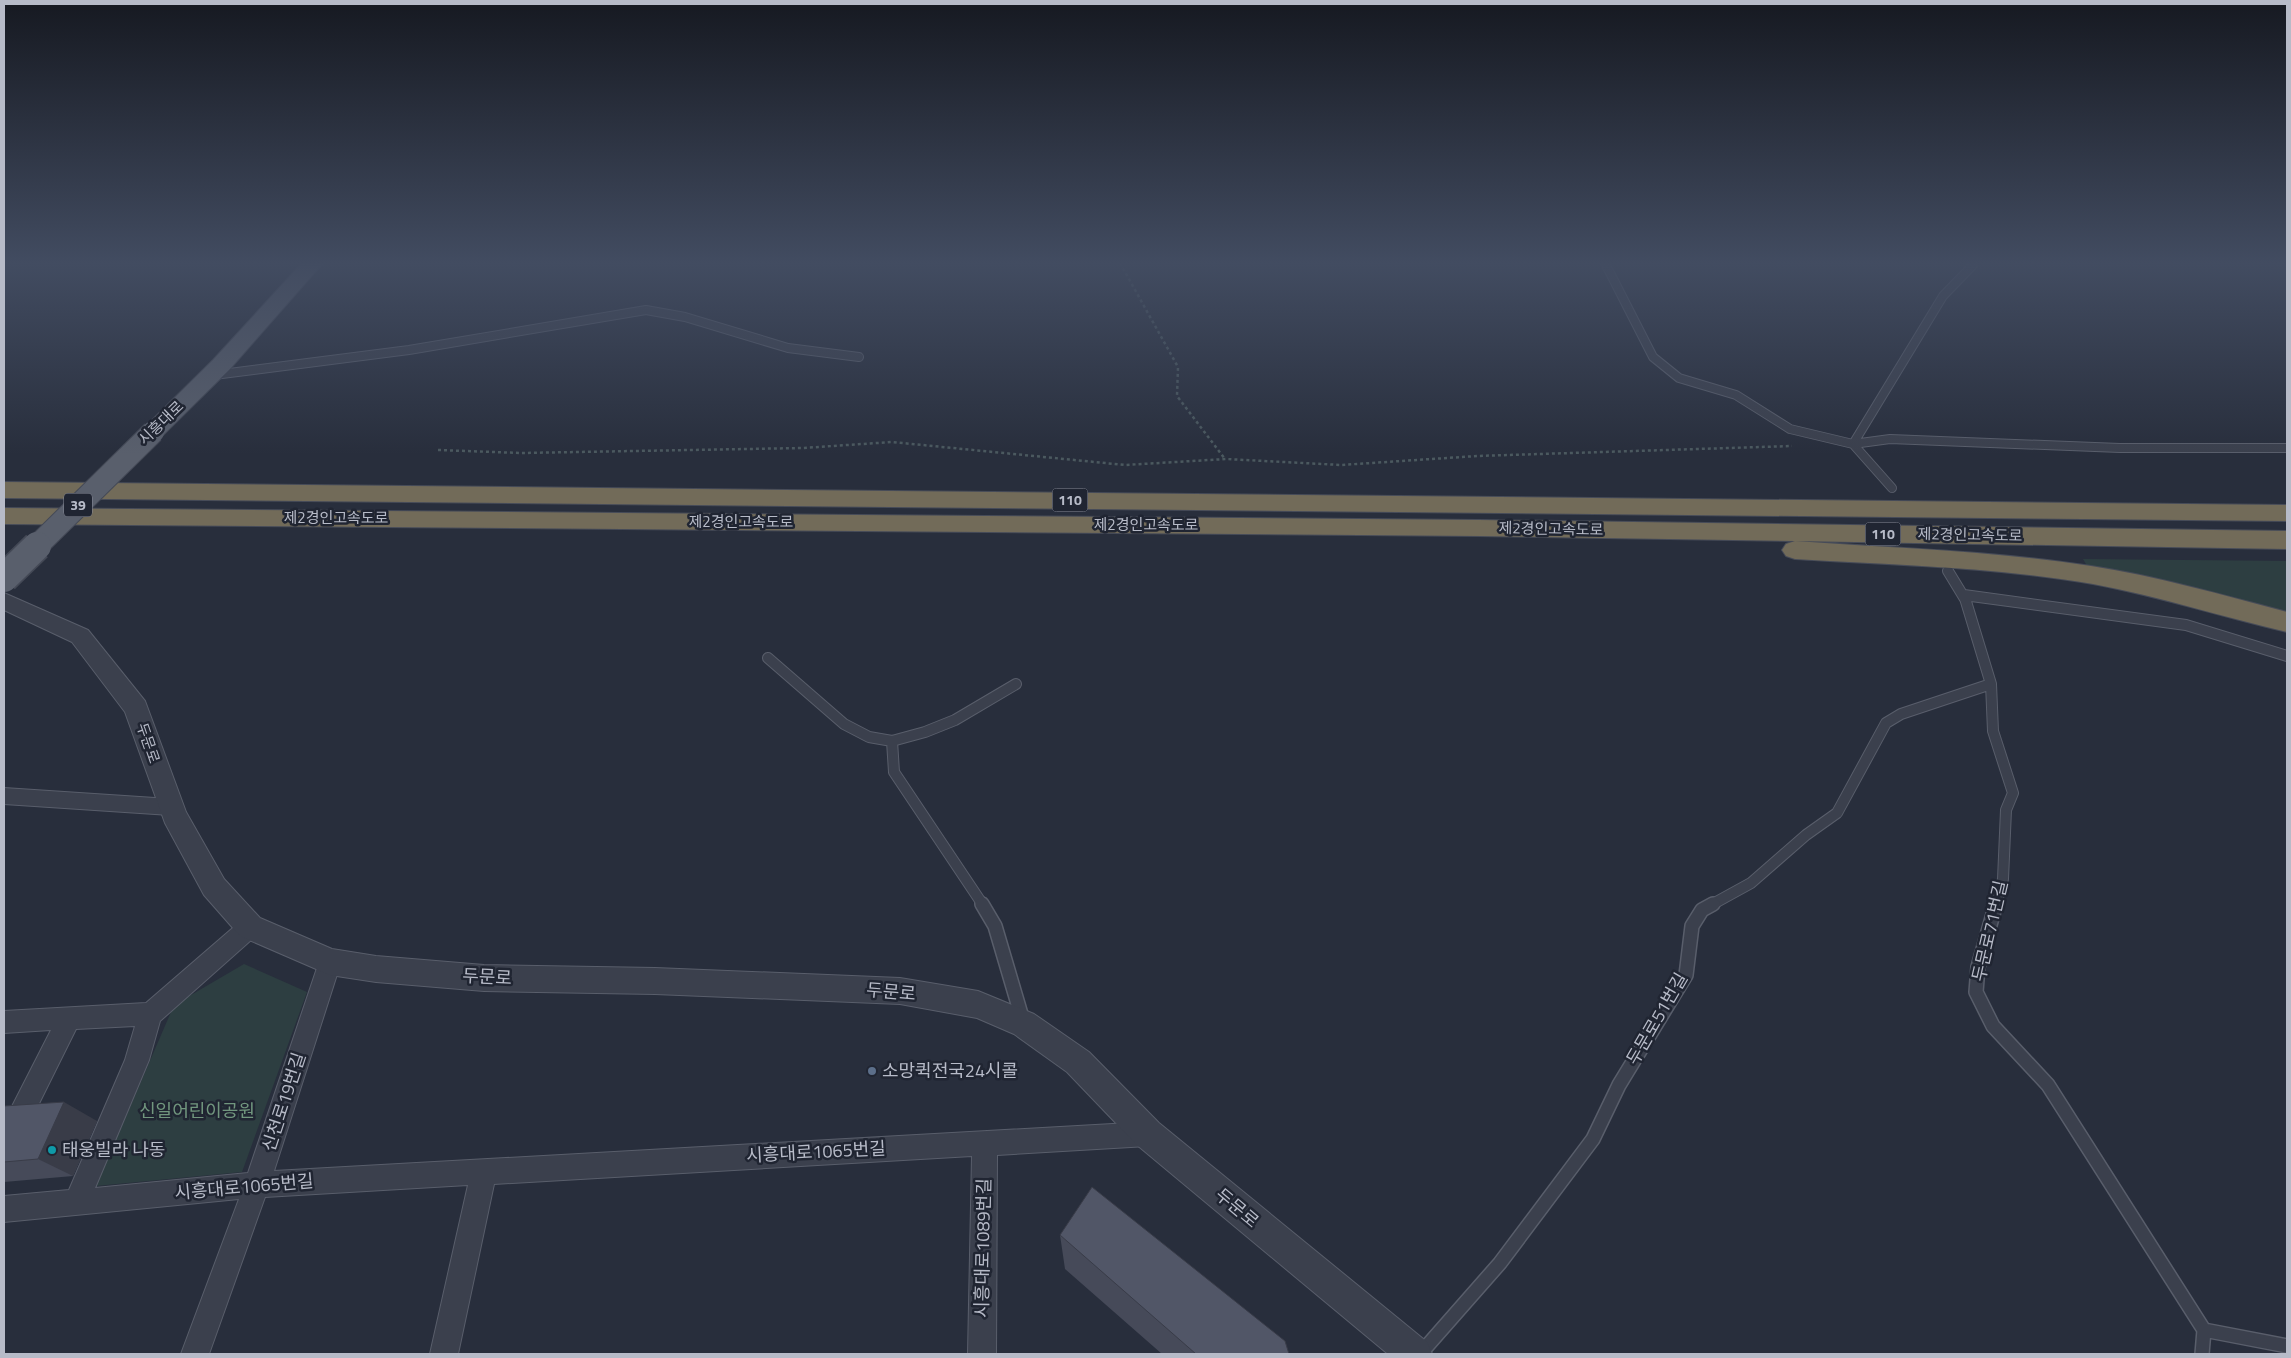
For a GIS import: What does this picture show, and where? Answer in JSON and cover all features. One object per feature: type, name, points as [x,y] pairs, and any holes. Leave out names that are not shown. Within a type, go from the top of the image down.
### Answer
[{"type":"highway","name":"제2경인고속도로","points":[[4,490],[2287,513]]},
{"type":"highway","points":[[2136,511],[2287,499]]},
{"type":"highway","name":"제2경인고속도로","points":[[4,516],[1479,528],[2287,540]]},
{"type":"highway","points":[[1479,528],[2008,564],[2092,575],[2166,590],[2287,622]]},
{"type":"main road","name":"시흥대로","points":[[4,578],[211,375],[256,326]]},
{"type":"street","name":"두문로","points":[[4,601],[80,636],[136,708],[170,807],[214,887],[250,927],[330,962],[376,969],[484,978],[655,981],[900,991],[978,1004],[1024,1024],[1078,1062],[1148,1134],[1414,1354]]},
{"type":"street","points":[[4,796],[170,807]]},
{"type":"street","points":[[76,1203],[137,1060],[142,1037],[151,1014],[250,927]]},
{"type":"street","name":"신천로19번길","points":[[195,1354],[256,1185],[330,962]]},
{"type":"street","points":[[4,1022],[151,1014]]},
{"type":"street","points":[[4,1148],[69,1019]]},
{"type":"street","name":"시흥대로1065번길","points":[[4,1208],[76,1203],[256,1185],[1148,1134]]},
{"type":"street","name":"시흥대로1089번길","points":[[982,1354],[985,1143]]},
{"type":"street","points":[[444,1354],[484,1172]]},
{"type":"lane","points":[[211,375],[409,350],[549,326]]},
{"type":"lane","points":[[716,326],[788,348],[859,358]]},
{"type":"lane","points":[[1638,326],[1654,357],[1679,378],[1736,395],[1790,429],[1853,444],[1890,439],[2120,448],[2287,448]]},
{"type":"lane","points":[[1853,444],[1926,326]]},
{"type":"lane","points":[[1853,444],[1892,488]]},
{"type":"lane","name":"두문로71번길","points":[[1948,571],[1965,597],[1991,684],[1992,731],[2013,794],[2006,810],[2003,879],[1978,967],[1976,992],[1993,1026],[2048,1085],[2204,1330]]},
{"type":"lane","points":[[1965,597],[2186,625],[2287,656]]},
{"type":"lane","points":[[768,658],[844,724],[869,737],[892,741],[925,732],[955,720],[1016,684]]},
{"type":"lane","name":"두문로51번길","points":[[1420,1354],[1500,1263],[1593,1139],[1618,1085],[1686,975],[1692,926],[1702,910],[1751,883],[1806,835],[1836,813],[1886,723],[1901,714],[1991,684]]},
{"type":"lane","points":[[892,741],[894,772],[971,885],[995,926],[1024,1024]]},
{"type":"lane","points":[[2202,1354],[2204,1330],[2287,1346]]},
{"type":"path","points":[[1155,326],[1178,367],[1177,396],[1226,459]]},
{"type":"path","points":[[438,450],[522,453],[784,448],[892,442],[1125,465],[1226,459],[1341,465],[1477,456],[1794,446]]},
{"type":"green space","points":[[2083,559],[2287,561],[2287,614],[2087,566]]},
{"type":"green space","name":"신일어린이공원","points":[[244,964],[307,992],[242,1172],[96,1186],[174,1005]]},
{"type":"building","points":[[64,1102],[38,1159],[4,1162],[4,1106]]},
{"type":"building","points":[[1092,1187],[1285,1341],[1289,1354],[1196,1354],[1060,1235]]},
{"type":"place","name":"소망퀵전국24시콜","points":[[872,1071]]},
{"type":"place","name":"태웅빌라 나동","points":[[52,1150]]}]
